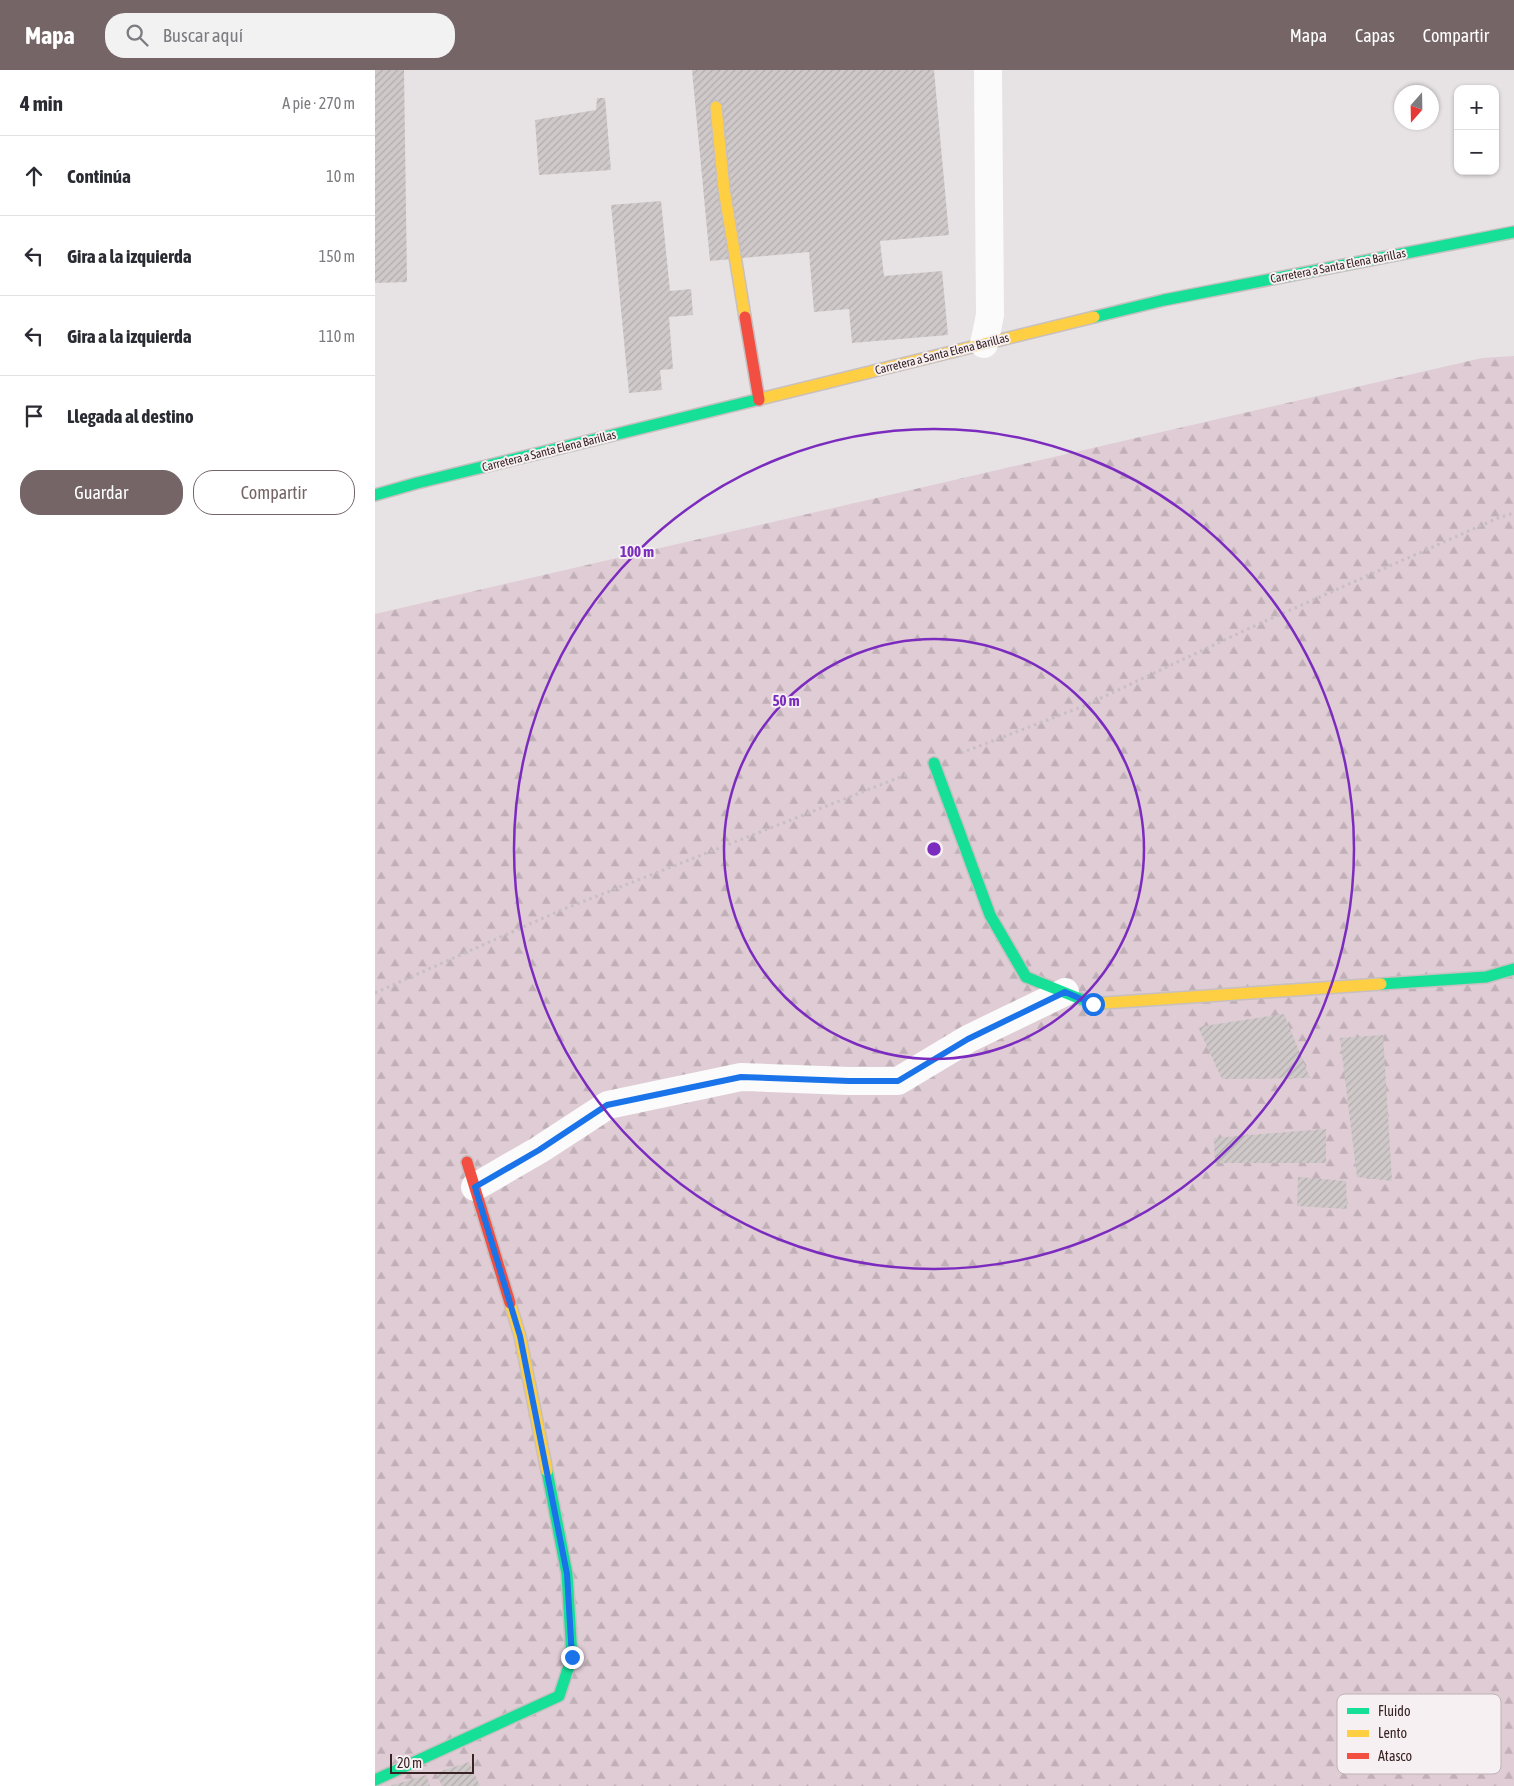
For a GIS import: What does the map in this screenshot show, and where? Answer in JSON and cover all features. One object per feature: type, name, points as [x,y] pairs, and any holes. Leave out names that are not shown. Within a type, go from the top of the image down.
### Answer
[{"type":"street","points":[[984,344],[990,315],[988,70]]},
{"type":"street","points":[[716,107],[724,190],[759,400]]},
{"type":"street","name":"Carretera a Santa Elena Barillas","points":[[375,495],[417,483],[1164,300],[1514,232]]},
{"type":"street","points":[[934,763],[989,915],[1026,977],[1093,1004],[1486,977],[1514,969]]},
{"type":"street","points":[[475,1187],[539,1150],[607,1105],[741,1077],[898,1081],[968,1039],[1065,992]]},
{"type":"street","points":[[375,1780],[559,1696],[572,1657],[567,1574],[520,1336],[467,1162]]},
{"type":"green space","points":[[1514,356],[1514,1786],[375,1786],[375,614],[1482,358]]},
{"type":"building","points":[[375,70],[404,70],[407,282],[375,283]]},
{"type":"building","points":[[692,70],[934,70],[949,235],[880,241],[884,276],[942,271],[948,335],[852,343],[849,309],[814,312],[809,252],[710,261]]},
{"type":"building","points":[[597,98],[605,98],[611,170],[539,175],[535,120],[596,110]]},
{"type":"building","points":[[661,201],[670,291],[691,289],[693,315],[669,317],[673,369],[660,370],[662,390],[629,393],[611,205]]},
{"type":"building","points":[[1284,1014],[1310,1078],[1222,1079],[1198,1027]]},
{"type":"building","points":[[1383,1035],[1392,1181],[1357,1177],[1340,1038]]},
{"type":"building","points":[[1326,1129],[1326,1163],[1215,1163],[1214,1138]]},
{"type":"building","points":[[1298,1177],[1346,1181],[1347,1209],[1297,1206]]},
{"type":"building","points":[[469,1762],[480,1786],[442,1786],[436,1773]]},
{"type":"building","points":[[426,1775],[430,1786],[390,1786]]},
{"type":"traffic: fast","points":[[1094,317],[1164,300],[1514,232]]},
{"type":"traffic: fast","points":[[375,495],[760,399]]},
{"type":"traffic: fast","points":[[934,763],[990,915],[1026,977],[1093,1004],[1104,1003]]},
{"type":"traffic: fast","points":[[1381,984],[1486,977],[1514,969]]},
{"type":"traffic: fast","points":[[375,1780],[559,1696],[572,1657],[567,1574],[547,1471]]},
{"type":"traffic: slow","points":[[716,107],[724,189],[745,317]]},
{"type":"traffic: slow","points":[[760,399],[1094,317]]},
{"type":"traffic: slow","points":[[1104,1003],[1381,984]]},
{"type":"traffic: slow","points":[[510,1303],[520,1336],[547,1471]]},
{"type":"traffic: jam","points":[[745,317],[759,400]]},
{"type":"traffic: jam","points":[[467,1162],[510,1303]]},
{"type":"route","points":[[572,1657],[567,1574],[520,1336],[475,1187],[539,1150],[607,1105],[741,1077],[898,1081],[968,1039],[1065,992],[1093,1004]]}]
